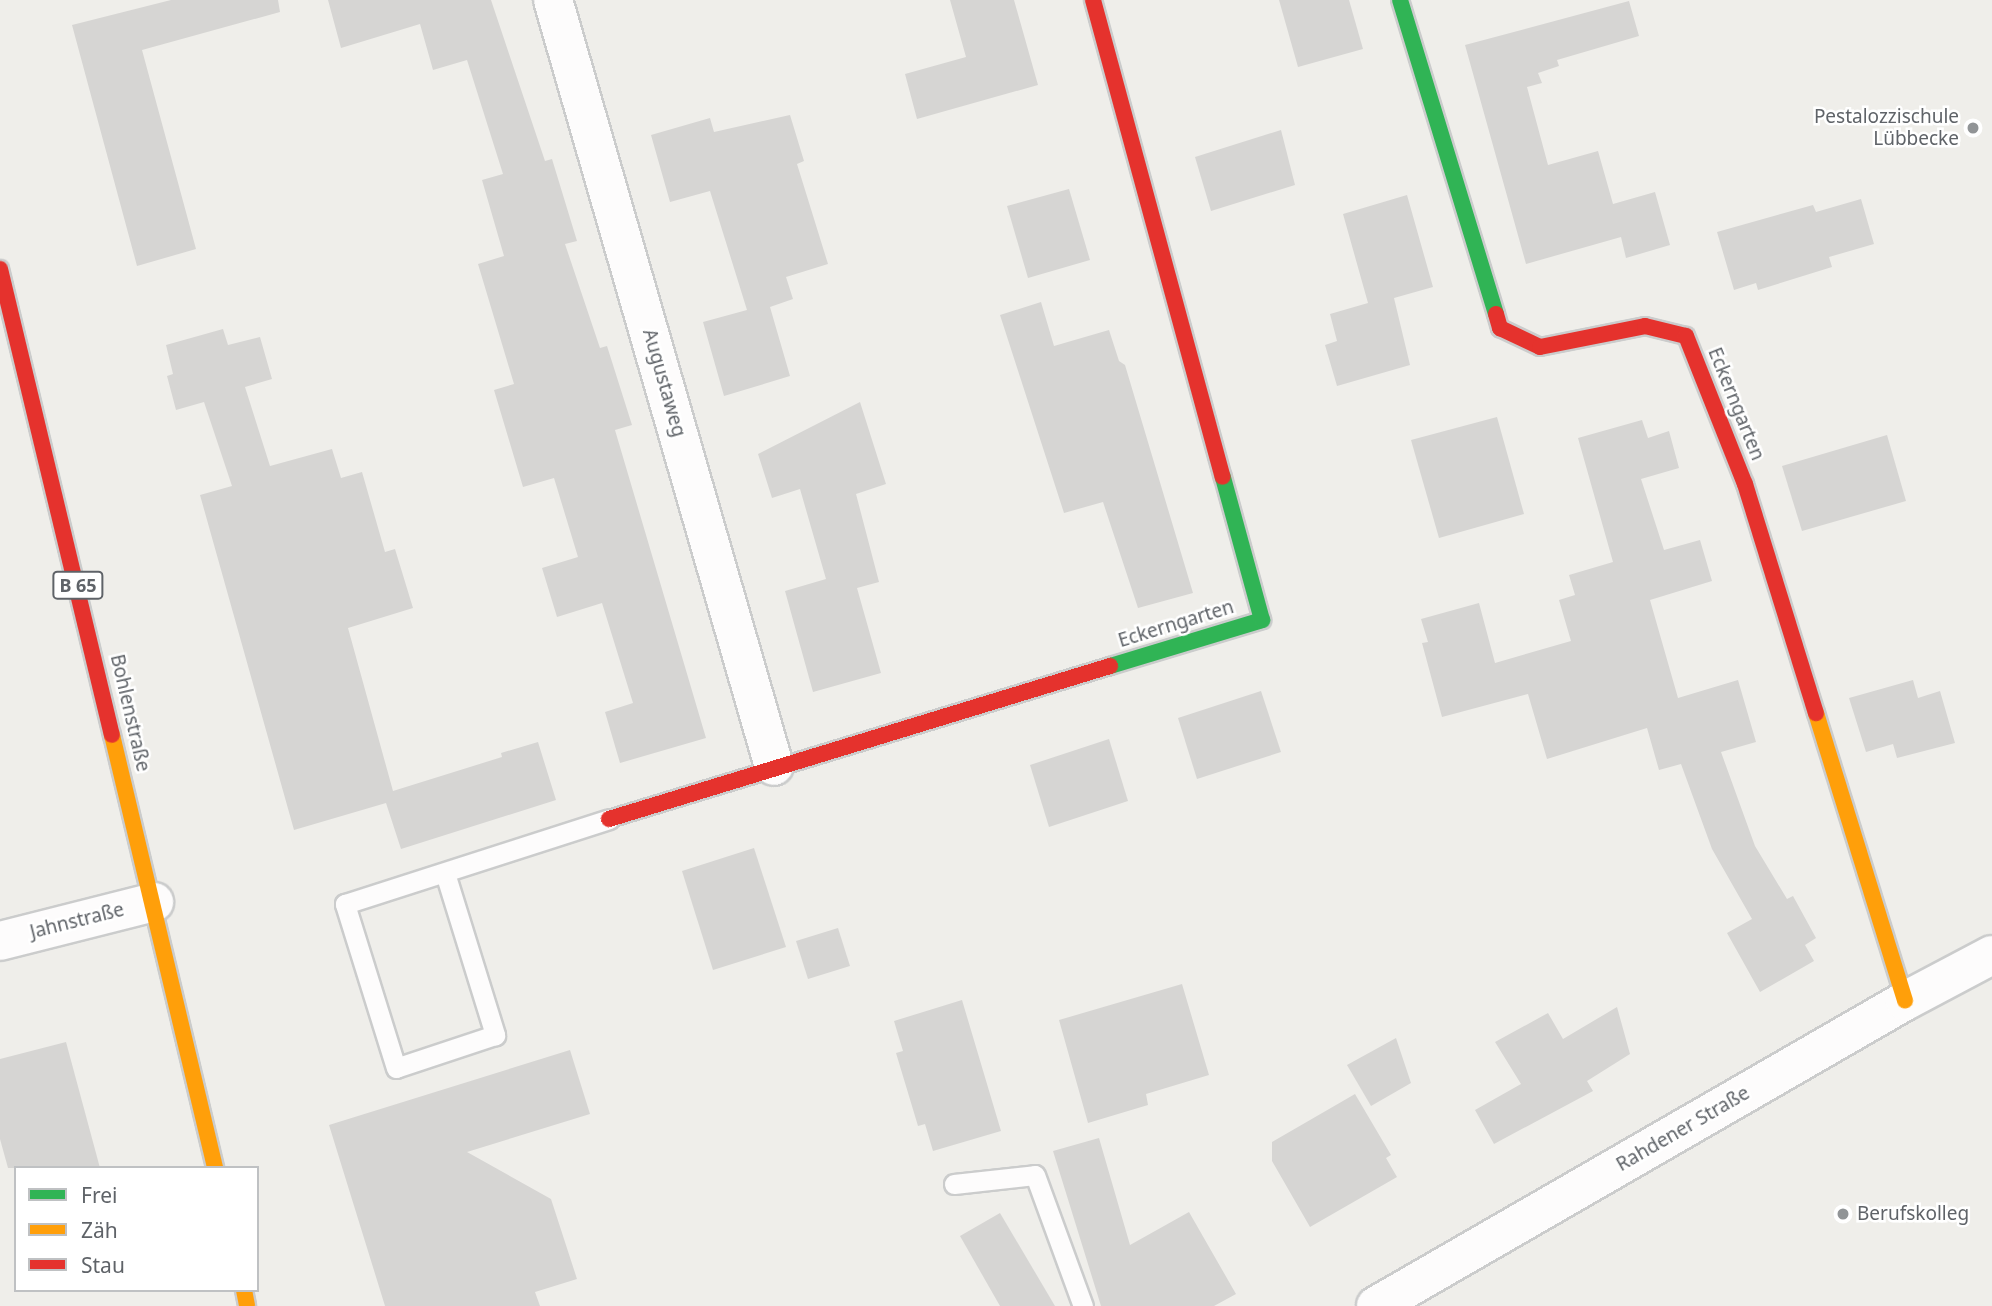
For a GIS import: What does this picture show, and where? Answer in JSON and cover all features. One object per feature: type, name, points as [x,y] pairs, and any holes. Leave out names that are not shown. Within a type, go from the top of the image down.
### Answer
[{"type":"street","name":"Augustaweg","points":[[553,0],[774,766]]},
{"type":"street","name":"Eckerngarten","points":[[609,819],[774,766],[1262,620],[1093,0]]},
{"type":"street","name":"Eckerngarten","points":[[1400,0],[1500,328],[1540,347],[1646,327],[1686,336],[1745,484],[1905,1001]]},
{"type":"street","name":"Bohlenstraße","points":[[0,269],[154,902],[215,1166]]},
{"type":"street","name":"Jahnstraße","points":[[0,941],[154,902]]},
{"type":"street","name":"Rahdener Straße","points":[[1376,1306],[1905,1001],[1992,955]]},
{"type":"lane","points":[[445,873],[495,1035],[396,1068],[345,904],[609,819]]},
{"type":"lane","points":[[954,1184],[1035,1175],[1083,1306]]},
{"type":"building","points":[[171,0],[278,0],[280,12],[142,50],[196,249],[137,266],[72,25]]},
{"type":"building","points":[[328,0],[491,0],[545,161],[552,159],[577,241],[565,244],[600,348],[607,346],[632,425],[615,430],[706,738],[620,763],[605,712],[633,703],[602,603],[557,617],[542,568],[578,557],[554,478],[523,487],[494,390],[514,384],[478,264],[504,256],[482,180],[503,174],[467,60],[433,70],[420,24],[341,48]]},
{"type":"building","points":[[950,0],[1014,0],[1038,85],[917,119],[905,74],[966,57]]},
{"type":"building","points":[[1279,0],[1349,0],[1363,49],[1298,67]]},
{"type":"building","points":[[1629,1],[1639,36],[1557,60],[1559,66],[1538,73],[1542,83],[1527,87],[1548,165],[1598,151],[1613,204],[1655,192],[1670,245],[1626,258],[1621,237],[1526,264],[1465,45]]},
{"type":"building","points":[[790,115],[804,161],[797,164],[828,264],[786,277],[793,299],[770,307],[790,376],[724,396],[703,322],[747,310],[710,191],[670,202],[651,135],[710,118],[714,132]]},
{"type":"building","points":[[1281,130],[1295,185],[1211,211],[1195,157]]},
{"type":"building","points":[[1069,189],[1090,260],[1028,278],[1007,206]]},
{"type":"building","points":[[1407,195],[1433,287],[1394,298],[1410,365],[1337,386],[1325,345],[1337,341],[1330,314],[1368,303],[1343,214]]},
{"type":"building","points":[[1861,199],[1874,244],[1829,257],[1832,267],[1758,290],[1756,283],[1734,290],[1717,232],[1813,205],[1816,212]]},
{"type":"building","points":[[1041,302],[1054,346],[1109,330],[1119,361],[1125,365],[1193,593],[1138,608],[1103,502],[1064,513],[1000,315]]},
{"type":"building","points":[[223,329],[228,345],[260,337],[272,379],[245,387],[270,466],[332,449],[341,478],[362,472],[385,552],[395,549],[413,608],[348,628],[393,791],[502,757],[501,753],[538,742],[556,800],[401,849],[386,803],[294,830],[200,495],[232,486],[204,402],[176,410],[167,376],[173,374],[166,345]]},
{"type":"building","points":[[860,402],[886,484],[856,494],[879,582],[857,588],[881,673],[813,692],[785,591],[826,579],[800,489],[772,498],[758,454]]},
{"type":"building","points":[[1497,417],[1524,514],[1439,538],[1411,440]]},
{"type":"building","points":[[1642,420],[1648,438],[1669,431],[1679,468],[1641,479],[1664,550],[1700,540],[1712,581],[1650,600],[1678,698],[1738,680],[1756,742],[1721,752],[1755,846],[1787,899],[1793,896],[1816,938],[1805,945],[1814,961],[1760,992],[1727,933],[1752,919],[1712,849],[1681,764],[1659,770],[1647,728],[1547,759],[1528,694],[1442,717],[1422,643],[1428,642],[1421,619],[1479,603],[1495,663],[1571,641],[1559,600],[1575,595],[1569,575],[1613,562],[1578,438]]},
{"type":"building","points":[[1887,435],[1906,501],[1802,531],[1782,466]]},
{"type":"building","points":[[1913,680],[1918,698],[1940,691],[1955,743],[1897,758],[1893,744],[1866,752],[1849,698]]},
{"type":"building","points":[[1261,691],[1281,752],[1197,779],[1178,718]]},
{"type":"building","points":[[1109,739],[1128,801],[1049,827],[1030,765]]},
{"type":"building","points":[[754,848],[786,947],[713,970],[682,871]]},
{"type":"building","points":[[838,928],[850,966],[808,979],[796,941]]},
{"type":"building","points":[[1182,984],[1209,1075],[1146,1094],[1148,1105],[1088,1123],[1059,1020]]},
{"type":"building","points":[[962,1000],[1001,1131],[933,1151],[925,1124],[918,1126],[896,1053],[903,1051],[894,1021]]},
{"type":"building","points":[[1617,1007],[1630,1054],[1587,1081],[1593,1091],[1494,1144],[1475,1110],[1521,1084],[1495,1042],[1548,1013],[1563,1039]]},
{"type":"building","points":[[1396,1038],[1411,1083],[1371,1106],[1347,1065]]},
{"type":"building","points":[[66,1042],[99,1166],[8,1168],[0,1139],[0,1059]]},
{"type":"building","points":[[570,1050],[590,1114],[467,1152],[551,1199],[577,1279],[535,1292],[540,1306],[385,1306],[329,1125]]},
{"type":"building","points":[[1355,1094],[1391,1155],[1386,1158],[1397,1177],[1310,1227],[1272,1161],[1272,1142]]},
{"type":"building","points":[[1099,1138],[1130,1245],[1189,1212],[1236,1294],[1214,1306],[1101,1306],[1053,1151]]},
{"type":"building","points":[[1000,1213],[1055,1306],[1000,1306],[960,1236]]},
{"type":"traffic: fast","points":[[1400,0],[1496,314]]},
{"type":"traffic: fast","points":[[1110,666],[1262,620],[1223,477]]},
{"type":"traffic: slow","points":[[1816,713],[1905,1001]]},
{"type":"traffic: slow","points":[[112,735],[215,1166]]},
{"type":"traffic: slow","points":[[244,1292],[247,1306]]},
{"type":"traffic: jam","points":[[1093,0],[1223,477]]},
{"type":"traffic: jam","points":[[0,269],[112,735]]},
{"type":"traffic: jam","points":[[1496,314],[1500,328],[1540,347],[1645,326],[1686,336],[1745,484],[1816,713]]},
{"type":"traffic: jam","points":[[609,819],[1110,666]]},
{"type":"place","name":"Pestalozzischule Lübbecke","points":[[1973,128]]},
{"type":"place","name":"Berufskolleg","points":[[1843,1214]]}]
